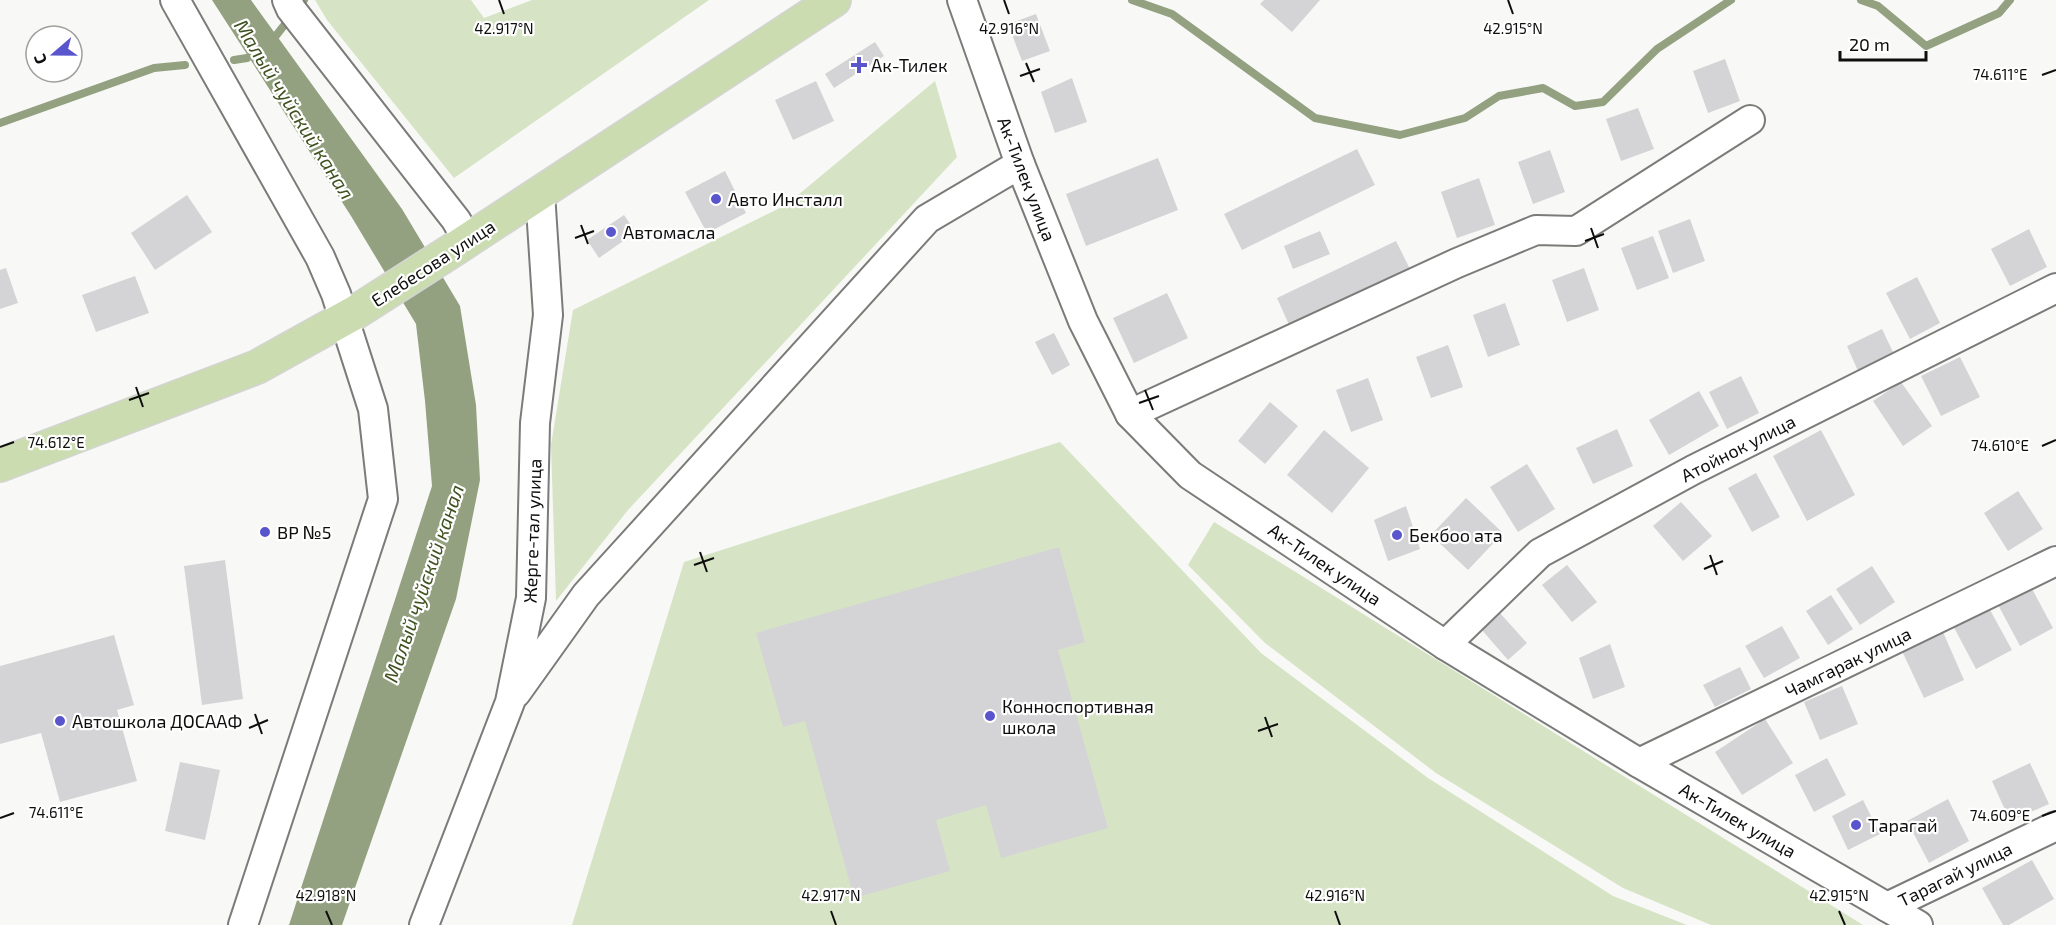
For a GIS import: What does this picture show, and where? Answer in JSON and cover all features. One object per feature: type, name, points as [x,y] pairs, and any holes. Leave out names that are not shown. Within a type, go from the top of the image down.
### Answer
[{"type":"main road","name":"Елебесова улица","points":[[0,465],[257,367],[350,315],[462,244],[834,0]]},
{"type":"street","points":[[175,0],[320,257],[350,315],[373,409],[383,499],[243,925]]},
{"type":"street","points":[[287,0],[291,9],[456,220],[462,244]]},
{"type":"street","name":"Ак-Тилек улица","points":[[962,0],[1020,164],[1083,321],[1130,414],[1190,475],[1446,645],[1639,763],[1918,925]]},
{"type":"street","points":[[1130,414],[1486,250],[1536,230],[1576,231],[1750,120]]},
{"type":"street","points":[[510,702],[586,595],[927,219],[1020,164]]},
{"type":"street","name":"Жерге-тал улица","points":[[424,925],[510,702],[531,598],[535,423],[548,315],[540,193]]},
{"type":"street","name":"Атойнок улица","points":[[1446,645],[1540,553],[1693,470],[2056,288]]},
{"type":"street","name":"Чамгарак улица","points":[[1639,763],[2056,561]]},
{"type":"street","name":"Тарагай улица","points":[[1887,907],[2056,826]]},
{"type":"shaded area","points":[[315,0],[471,0],[484,18],[532,0],[709,0],[454,178],[327,20]]},
{"type":"shaded area","points":[[935,81],[957,157],[628,510],[556,601],[551,445],[573,310],[786,205]]},
{"type":"shaded area","name":"Конноспортивная школа","points":[[1060,442],[1261,653],[1428,778],[1613,896],[1687,925],[572,925],[684,562]]},
{"type":"shaded area","points":[[1214,522],[1863,925],[1711,925],[1623,888],[1436,773],[1265,643],[1188,565]]},
{"type":"water","name":"Малый чуйский канал","points":[[212,0],[251,0],[402,209],[460,306],[476,405],[480,480],[456,599],[342,925],[289,925],[432,486],[416,324],[351,216]]},
{"type":"building","points":[[1264,0],[1320,0],[1292,32],[1260,4]]},
{"type":"building","points":[[1036,14],[1050,51],[1022,61],[1008,24]]},
{"type":"building","points":[[875,42],[884,56],[834,88],[825,74]]},
{"type":"building","points":[[1725,59],[1740,101],[1708,113],[1693,71]]},
{"type":"building","points":[[1072,78],[1087,122],[1055,133],[1041,92]]},
{"type":"building","points":[[816,81],[834,121],[793,140],[775,100]]},
{"type":"building","points":[[1638,108],[1654,149],[1621,161],[1606,119]]},
{"type":"building","points":[[1357,149],[1375,185],[1242,250],[1224,214]]},
{"type":"building","points":[[1550,150],[1565,192],[1533,204],[1518,162]]},
{"type":"building","points":[[1158,158],[1178,210],[1086,246],[1066,194]]},
{"type":"building","points":[[725,171],[746,213],[707,233],[685,192]]},
{"type":"building","points":[[1479,178],[1495,225],[1457,238],[1441,192]]},
{"type":"building","points":[[187,195],[212,232],[155,270],[131,233]]},
{"type":"building","points":[[624,215],[636,232],[599,258],[587,240]]},
{"type":"building","points":[[1690,219],[1705,261],[1673,273],[1658,231]]},
{"type":"building","points":[[2029,229],[2047,267],[2010,286],[1991,249]]},
{"type":"building","points":[[1320,231],[1330,254],[1293,269],[1284,246]]},
{"type":"building","points":[[1653,236],[1669,278],[1637,290],[1621,248]]},
{"type":"building","points":[[1396,241],[1410,269],[1290,327],[1277,298]]},
{"type":"building","points":[[6,268],[18,303],[0,309],[0,270]]},
{"type":"building","points":[[1584,268],[1599,310],[1567,322],[1552,280]]},
{"type":"building","points":[[135,276],[149,313],[96,332],[82,295]]},
{"type":"building","points":[[1917,277],[1940,323],[1910,339],[1886,293]]},
{"type":"building","points":[[1167,293],[1188,338],[1134,363],[1113,318]]},
{"type":"building","points":[[1505,303],[1520,345],[1488,357],[1473,315]]},
{"type":"building","points":[[1882,329],[1894,354],[1858,371],[1847,346]]},
{"type":"building","points":[[1054,333],[1070,365],[1052,375],[1035,342]]},
{"type":"building","points":[[1448,345],[1463,387],[1431,398],[1416,357]]},
{"type":"building","points":[[1960,357],[1980,397],[1941,416],[1921,376]]},
{"type":"building","points":[[1741,376],[1759,413],[1727,429],[1709,392]]},
{"type":"building","points":[[1368,378],[1383,420],[1351,432],[1336,390]]},
{"type":"building","points":[[1901,382],[1932,426],[1903,446],[1873,401]]},
{"type":"building","points":[[1699,391],[1719,426],[1669,455],[1649,420]]},
{"type":"building","points":[[1270,402],[1298,426],[1265,464],[1238,441]]},
{"type":"building","points":[[1617,429],[1633,466],[1593,484],[1576,448]]},
{"type":"building","points":[[1324,430],[1369,468],[1332,513],[1287,475]]},
{"type":"building","points":[[1821,430],[1855,495],[1807,521],[1773,456]]},
{"type":"building","points":[[1527,464],[1555,509],[1518,532],[1490,487]]},
{"type":"building","points":[[1756,473],[1780,517],[1752,532],[1728,488]]},
{"type":"building","points":[[2018,491],[2043,529],[2008,551],[1984,513]]},
{"type":"building","points":[[1466,498],[1503,533],[1468,570],[1431,535]]},
{"type":"building","points":[[1681,502],[1712,536],[1683,561],[1653,526]]},
{"type":"building","name":"Бекбоо ата","points":[[1406,506],[1420,549],[1388,561],[1374,520]]},
{"type":"building","points":[[1059,547],[1085,642],[1058,650],[1108,828],[1001,858],[986,805],[936,820],[950,871],[854,898],[805,721],[783,727],[756,633]]},
{"type":"building","points":[[225,560],[243,699],[202,705],[184,566]]},
{"type":"building","points":[[1567,565],[1597,602],[1572,622],[1542,585]]},
{"type":"building","points":[[1872,566],[1895,602],[1860,625],[1836,589]]},
{"type":"building","points":[[2029,583],[2053,628],[2020,646],[1996,601]]},
{"type":"building","points":[[1831,595],[1853,629],[1828,645],[1806,611]]},
{"type":"building","points":[[1984,599],[2012,650],[1976,669],[1949,618]]},
{"type":"building","points":[[1500,613],[1527,643],[1508,660],[1481,629]]},
{"type":"building","points":[[1782,626],[1800,658],[1764,678],[1745,646]]},
{"type":"building","points":[[1943,632],[1964,680],[1924,698],[1902,651]]},
{"type":"building","name":"Автошкола ДОСААФ","points":[[114,635],[134,705],[117,710],[137,781],[60,802],[41,733],[0,744],[0,666]]},
{"type":"building","points":[[1610,644],[1625,687],[1593,699],[1579,658]]},
{"type":"building","points":[[1740,667],[1751,689],[1715,707],[1703,685]]},
{"type":"building","points":[[1842,686],[1858,724],[1820,740],[1804,702]]},
{"type":"building","points":[[1765,719],[1793,763],[1742,795],[1715,752]]},
{"type":"building","points":[[1827,758],[1846,795],[1814,812],[1795,775]]},
{"type":"building","points":[[180,762],[220,770],[205,840],[165,831]]},
{"type":"building","points":[[2030,763],[2049,804],[2010,821],[1992,781]]},
{"type":"building","points":[[1948,799],[1969,841],[1929,863],[1907,821]]},
{"type":"building","name":"Тарагай","points":[[1863,800],[1880,834],[1848,850],[1832,816]]},
{"type":"building","points":[[2032,860],[2054,899],[2009,925],[2003,925],[1982,888]]},
{"type":"waterway","name":"Малый чуйский канал","points":[[271,42],[304,0]]},
{"type":"waterway","points":[[1132,0],[1172,14],[1315,118],[1400,135],[1465,118],[1499,96],[1543,88],[1575,106],[1603,102],[1657,49],[1731,0]]},
{"type":"waterway","points":[[1861,0],[1878,6],[1926,46],[1999,13],[2010,0]]},
{"type":"waterway","name":"Малый чуйский канал","points":[[234,60],[247,58]]},
{"type":"waterway","points":[[0,123],[154,68],[185,65]]},
{"type":"place","name":"Ак-Тилек","points":[[859,65]]},
{"type":"place","name":"Авто Инсталл","points":[[716,199]]},
{"type":"place","name":"Автомасла","points":[[611,232]]},
{"type":"place","name":"BP №5","points":[[265,532]]},
{"type":"place","name":"Бекбоо ата","points":[[1397,535]]},
{"type":"place","name":"Конноспортивная школа","points":[[990,716]]},
{"type":"place","name":"Автошкола ДОСААФ","points":[[60,721]]},
{"type":"place","name":"Тарагай","points":[[1856,825]]}]
